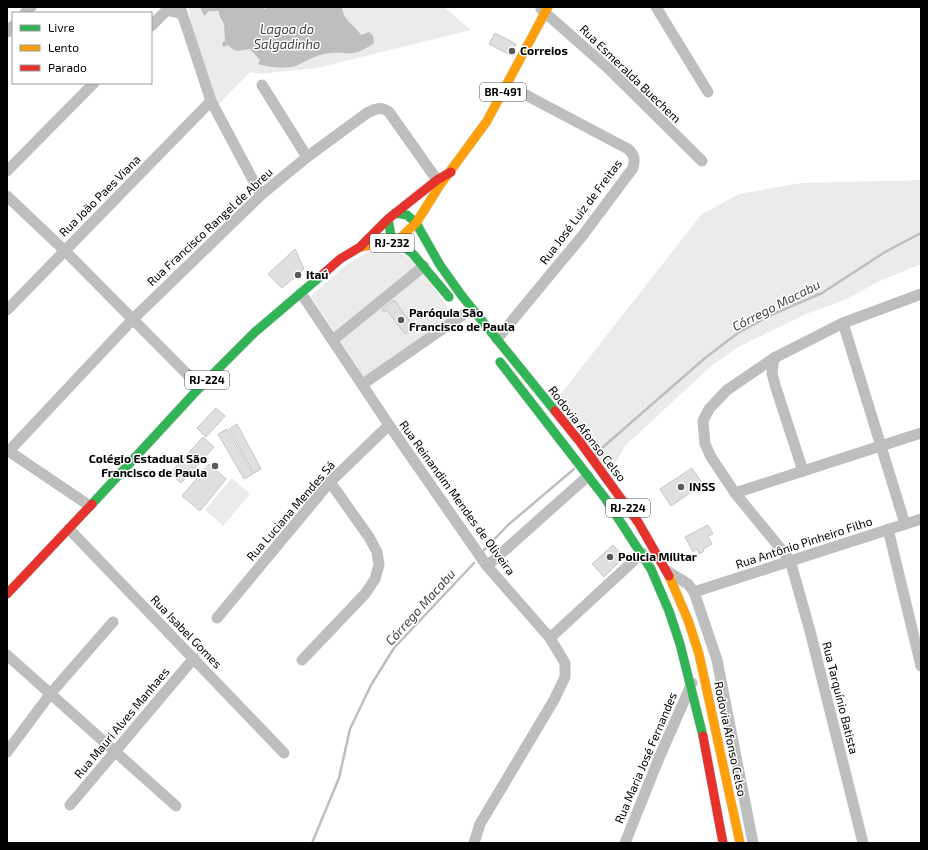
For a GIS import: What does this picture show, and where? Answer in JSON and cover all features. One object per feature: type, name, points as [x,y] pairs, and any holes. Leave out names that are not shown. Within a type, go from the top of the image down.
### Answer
[{"type":"main road","name":"BR-491","points":[[416,223],[450,172],[483,127],[507,85],[544,9]]},
{"type":"main road","name":"BR-491","points":[[388,219],[437,180],[450,172]]},
{"type":"main road","points":[[395,213],[406,215],[416,223]]},
{"type":"main road","points":[[388,219],[389,231],[397,241],[413,254],[424,266],[462,312]]},
{"type":"main road","name":"RJ-232","points":[[360,247],[388,219]]},
{"type":"main road","name":"Rodovia Afonso Celso","points":[[416,223],[440,265],[497,339],[580,442],[638,522],[667,571],[697,647],[712,706],[740,843]]},
{"type":"main road","name":"RJ-232","points":[[360,247],[397,241],[416,223]]},
{"type":"main road","name":"RJ-224","points":[[7,594],[200,387],[255,332],[340,259],[360,247]]},
{"type":"main road","name":"Rodovia Afonso Celso","points":[[492,352],[588,476],[642,553],[656,580],[676,630],[692,683],[723,843]]},
{"type":"street","points":[[656,7],[708,92]]},
{"type":"street","points":[[152,25],[168,8],[181,10],[211,101],[261,195]]},
{"type":"street","name":"Rua Esmeralda Buechem","points":[[544,9],[610,70],[702,161]]},
{"type":"street","points":[[7,171],[93,84]]},
{"type":"street","points":[[262,85],[307,157]]},
{"type":"street","name":"Rua José Luiz de Freitas","points":[[497,339],[583,235],[633,168],[635,161],[633,153],[628,149],[507,85]]},
{"type":"street","name":"Rua João Paes Viana","points":[[7,310],[211,101]]},
{"type":"street","name":"Rua Francisco Rangel de Abreu","points":[[8,450],[133,319],[261,195],[307,157],[367,113],[378,108],[383,108],[389,112],[437,180]]},
{"type":"street","points":[[7,196],[64,250],[200,387]]},
{"type":"street","points":[[333,340],[424,266]]},
{"type":"street","name":"Rua Reinandim Mendes de Oliveira","points":[[301,293],[389,425],[487,566],[550,638],[565,663],[565,676],[554,700],[480,824],[474,843]]},
{"type":"street","points":[[790,560],[735,493],[711,457],[705,444],[703,421],[709,409],[727,390],[774,358],[843,323],[921,294]]},
{"type":"street","points":[[363,384],[462,312]]},
{"type":"street","points":[[843,323],[905,524]]},
{"type":"street","points":[[774,358],[772,373],[775,385],[803,471]]},
{"type":"street","name":"Rua Luciana Mendes Sá","points":[[217,618],[330,482],[389,425]]},
{"type":"street","points":[[735,493],[882,447],[921,432]]},
{"type":"street","points":[[8,450],[90,506]]},
{"type":"street","points":[[487,566],[588,476]]},
{"type":"street","points":[[302,660],[365,594],[375,579],[379,565],[377,552],[369,537],[330,482]]},
{"type":"street","name":"Rua Antônio Pinheiro Filho","points":[[694,592],[921,519]]},
{"type":"street","name":"Rua Isabel Gomes","points":[[69,529],[284,753]]},
{"type":"street","points":[[888,529],[921,666]]},
{"type":"street","points":[[550,638],[642,553]]},
{"type":"street","name":"Rua Tarquínio Batista","points":[[790,560],[810,631],[863,843]]},
{"type":"street","points":[[667,571],[688,584],[694,592],[717,660],[753,843]]},
{"type":"street","points":[[7,752],[51,693],[113,622]]},
{"type":"street","points":[[7,655],[176,806]]},
{"type":"street","name":"Rua Mauri Alves Manhaes","points":[[70,805],[194,658]]},
{"type":"street","name":"Rua Maria José Fernandes","points":[[625,843],[659,758],[692,683]]},
{"type":"street","points":[[712,706],[725,702]]},
{"type":"shaded area","points":[[188,7],[444,7],[471,30],[317,68],[258,74],[250,72],[219,104],[215,100],[196,46]]},
{"type":"shaded area","points":[[921,180],[921,264],[880,281],[844,300],[806,314],[738,347],[710,367],[625,446],[609,474],[556,400],[701,215],[739,194],[802,183]]},
{"type":"shaded area","points":[[393,248],[417,263],[454,317],[365,379],[311,296],[345,266],[368,252]]},
{"type":"shaded area","points":[[232,478],[250,494],[223,526],[205,510]]},
{"type":"water","name":"Lagoa do Salgadinho","points":[[200,7],[264,7],[264,9],[270,7],[342,7],[344,16],[349,22],[361,35],[369,32],[373,36],[374,43],[359,52],[324,54],[291,67],[262,65],[258,64],[260,60],[250,49],[238,51],[233,50],[228,45],[223,47],[222,43],[225,41],[224,24],[219,15],[219,11],[209,11],[204,16]]},
{"type":"building","points":[[495,33],[516,44],[510,55],[489,44]]},
{"type":"building","points":[[295,249],[304,269],[282,288],[268,274]]},
{"type":"building","name":"Paróquia São Francisco de Paula","points":[[394,300],[414,327],[405,334],[387,310],[384,312],[382,309]]},
{"type":"building","points":[[216,408],[225,416],[206,437],[197,428]]},
{"type":"building","points":[[237,424],[261,469],[254,473],[229,429]]},
{"type":"building","points":[[227,429],[253,474],[244,479],[218,434]]},
{"type":"building","points":[[203,437],[214,447],[181,483],[170,473]]},
{"type":"building","points":[[209,464],[226,479],[200,511],[182,496]]},
{"type":"building","name":"INSS","points":[[692,468],[703,484],[671,506],[660,489]]},
{"type":"building","points":[[708,525],[713,534],[708,536],[712,544],[703,549],[704,551],[699,554],[697,549],[693,552],[685,537]]},
{"type":"building","name":"Policia Militar","points":[[613,545],[621,554],[620,561],[604,577],[592,564]]},
{"type":"waterway","name":"Córrego Macabu","points":[[595,454],[705,358],[738,333],[771,315],[822,293],[885,252],[921,233]]},
{"type":"waterway","name":"Córrego Macabu","points":[[482,552],[508,525],[574,469]]},
{"type":"waterway","name":"Córrego Macabu","points":[[312,843],[339,778],[350,729],[371,685],[394,648],[474,563]]},
{"type":"traffic: fast","points":[[395,213],[407,215],[416,223],[440,265],[462,296],[555,411]]},
{"type":"traffic: fast","points":[[388,219],[391,236],[413,254],[449,297]]},
{"type":"traffic: fast","points":[[92,504],[200,387],[255,332],[322,275]]},
{"type":"traffic: fast","points":[[500,362],[605,498],[651,569],[669,611],[680,644],[703,736]]},
{"type":"traffic: slow","points":[[360,247],[397,241],[416,223],[440,185],[487,121],[548,7]]},
{"type":"traffic: slow","points":[[669,576],[688,620],[699,654],[740,843]]},
{"type":"traffic: jam","points":[[322,275],[340,259],[360,247],[388,219],[437,180],[451,172]]},
{"type":"traffic: jam","points":[[555,411],[580,442],[638,522],[669,576]]},
{"type":"traffic: jam","points":[[7,594],[92,504]]},
{"type":"traffic: jam","points":[[703,736],[723,843]]},
{"type":"place","name":"Correios","points":[[512,51]]},
{"type":"place","name":"Itaú","points":[[298,275]]},
{"type":"place","name":"Paróquia São Francisco de Paula","points":[[401,320]]},
{"type":"place","name":"Colégio Estadual São Francisco de Paula","points":[[215,466]]},
{"type":"place","name":"INSS","points":[[681,487]]},
{"type":"place","name":"Policia Militar","points":[[610,557]]}]
